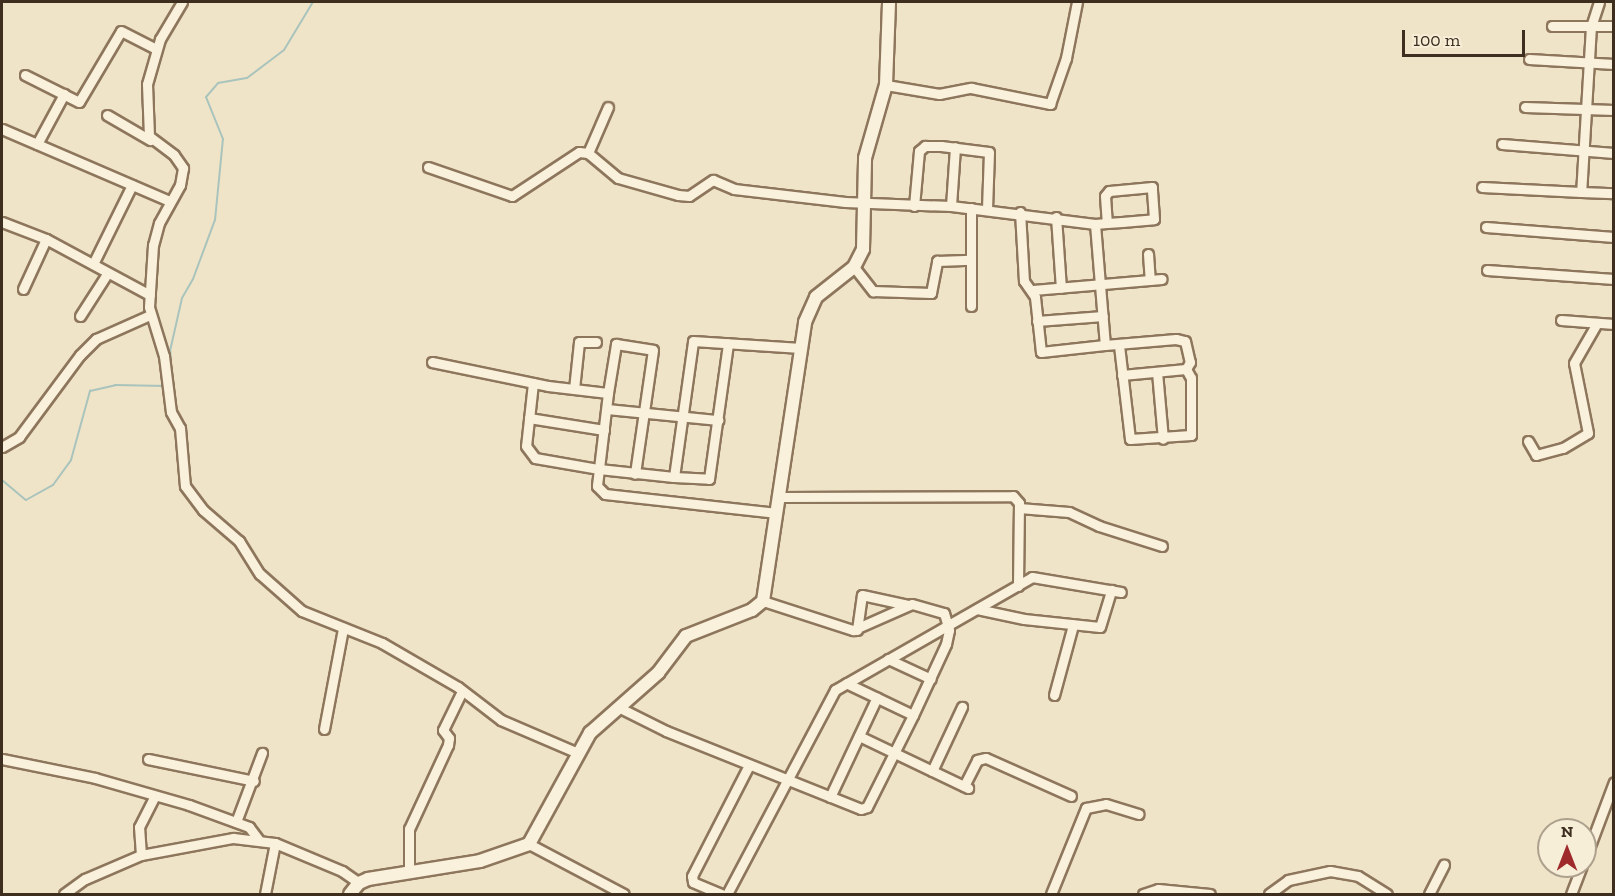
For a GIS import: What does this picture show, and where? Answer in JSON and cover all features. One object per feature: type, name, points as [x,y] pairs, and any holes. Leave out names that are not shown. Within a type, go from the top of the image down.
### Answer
[{"type":"street","points":[[150,140],[147,84],[156,50],[182,2]]},
{"type":"street","points":[[350,894],[358,883],[480,861],[529,844],[539,832],[590,733],[658,673],[686,636],[752,610],[763,601],[805,322],[816,297],[854,267],[863,249],[865,158],[886,85],[889,2]]},
{"type":"street","points":[[886,85],[939,94],[976,89],[1050,104],[1066,58],[1077,2]]},
{"type":"street","points":[[1581,192],[1591,26],[1599,2]]},
{"type":"street","points":[[1552,26],[1614,26]]},
{"type":"street","points":[[25,75],[82,101],[121,31],[156,50]]},
{"type":"street","points":[[1529,58],[1614,64]]},
{"type":"street","points":[[37,144],[64,94]]},
{"type":"street","points":[[588,153],[608,107]]},
{"type":"street","points":[[1525,107],[1614,110]]},
{"type":"street","points":[[107,115],[174,155],[183,168],[180,185],[169,201],[153,245],[150,315],[164,356],[169,401],[180,431],[181,471],[192,497],[239,541],[260,574],[283,597],[302,611],[382,643],[462,691],[501,720],[578,753]]},
{"type":"street","points":[[2,129],[169,201]]},
{"type":"street","points":[[1502,144],[1614,153]]},
{"type":"street","points":[[914,206],[920,150],[925,146],[955,147],[989,152],[987,209]]},
{"type":"street","points":[[951,206],[955,147]]},
{"type":"street","points":[[428,167],[512,196],[568,156],[588,153],[618,178],[678,195],[689,196],[713,180],[734,189],[863,203],[951,206],[1020,212],[1095,224],[1107,223],[1155,218],[1152,187],[1109,191],[1105,196],[1107,223]]},
{"type":"street","points":[[93,264],[132,184]]},
{"type":"street","points":[[1482,187],[1614,193]]},
{"type":"street","points":[[971,208],[971,306]]},
{"type":"street","points":[[1020,212],[1024,281],[1027,288],[1033,290],[1162,279]]},
{"type":"street","points":[[1056,218],[1060,288]]},
{"type":"street","points":[[2,222],[46,239],[107,274],[150,295]]},
{"type":"street","points":[[1095,224],[1106,345]]},
{"type":"street","points":[[1486,227],[1614,237]]},
{"type":"street","points":[[23,289],[46,239]]},
{"type":"street","points":[[1148,254],[1150,280]]},
{"type":"street","points":[[854,267],[873,291],[931,293],[937,261],[971,260]]},
{"type":"street","points":[[1487,270],[1614,279]]},
{"type":"street","points":[[80,316],[107,274]]},
{"type":"street","points":[[1033,290],[1041,352],[1182,339],[1190,362],[1186,369]]},
{"type":"street","points":[[2,447],[19,437],[80,355],[96,339],[150,315]]},
{"type":"street","points":[[1037,321],[1103,316]]},
{"type":"street","points":[[1561,320],[1614,324]]},
{"type":"street","points":[[1528,441],[1536,455],[1563,448],[1588,433],[1574,363],[1597,323]]},
{"type":"street","points":[[674,477],[690,344],[702,339],[801,348]]},
{"type":"street","points":[[574,389],[578,345],[584,340],[596,342]]},
{"type":"street","points":[[533,383],[528,453],[553,462],[599,469],[709,479],[728,343]]},
{"type":"street","points":[[635,474],[654,352],[651,348],[616,344],[597,486],[605,494],[777,513]]},
{"type":"street","points":[[1119,345],[1130,439],[1188,437],[1193,432],[1191,378],[1186,369]]},
{"type":"street","points":[[432,362],[533,383],[608,393]]},
{"type":"street","points":[[1122,375],[1186,369]]},
{"type":"street","points":[[1157,372],[1163,439]]},
{"type":"street","points":[[607,409],[718,420]]},
{"type":"street","points":[[529,418],[604,429]]},
{"type":"street","points":[[780,497],[1000,495],[1016,498],[1019,508],[1018,586]]},
{"type":"street","points":[[1019,508],[1070,512],[1093,524],[1162,546]]},
{"type":"street","points":[[727,894],[830,695],[846,683],[948,625],[1018,586],[1035,577],[1116,591],[1102,626],[1073,625],[977,609]]},
{"type":"street","points":[[620,708],[749,765],[859,809],[867,807],[931,678],[946,644],[948,625],[938,610],[862,595],[857,630]]},
{"type":"street","points":[[763,601],[857,630],[908,605]]},
{"type":"street","points":[[1054,695],[1073,625]]},
{"type":"street","points":[[324,729],[343,628]]},
{"type":"street","points":[[888,659],[931,678]]},
{"type":"street","points":[[846,683],[913,715]]},
{"type":"street","points":[[409,873],[409,829],[448,745],[449,738],[443,730],[462,691]]},
{"type":"street","points":[[830,797],[877,698]]},
{"type":"street","points":[[932,771],[962,707]]},
{"type":"street","points":[[859,736],[967,787],[977,760],[986,758],[1071,796]]},
{"type":"street","points":[[236,822],[254,781],[262,753]]},
{"type":"street","points":[[2,759],[95,778],[155,796],[236,822],[251,829],[258,839]]},
{"type":"street","points":[[148,759],[254,781]]},
{"type":"street","points":[[721,894],[693,882],[692,876],[749,765]]},
{"type":"street","points":[[1597,827],[1614,782]]},
{"type":"street","points":[[141,855],[139,827],[155,796]]},
{"type":"street","points":[[1051,894],[1086,808],[1106,804],[1138,814]]},
{"type":"street","points":[[64,894],[85,879],[141,855],[222,839],[258,839],[275,843],[342,871],[358,883]]},
{"type":"street","points":[[265,894],[275,843]]},
{"type":"street","points":[[529,844],[624,894]]},
{"type":"street","points":[[1429,894],[1444,866]]},
{"type":"street","points":[[1269,894],[1288,880],[1330,871],[1358,876],[1386,894]]},
{"type":"street","points":[[1571,894],[1577,878]]},
{"type":"street","points":[[1143,894],[1158,889],[1209,894]]},
{"type":"waterway","points":[[172,384],[170,351],[182,298],[193,279],[215,220],[223,139],[206,97],[218,83],[247,78],[284,50],[313,2]]},
{"type":"waterway","points":[[2,480],[26,500],[53,485],[71,460],[90,391],[115,385],[166,386]]}]
